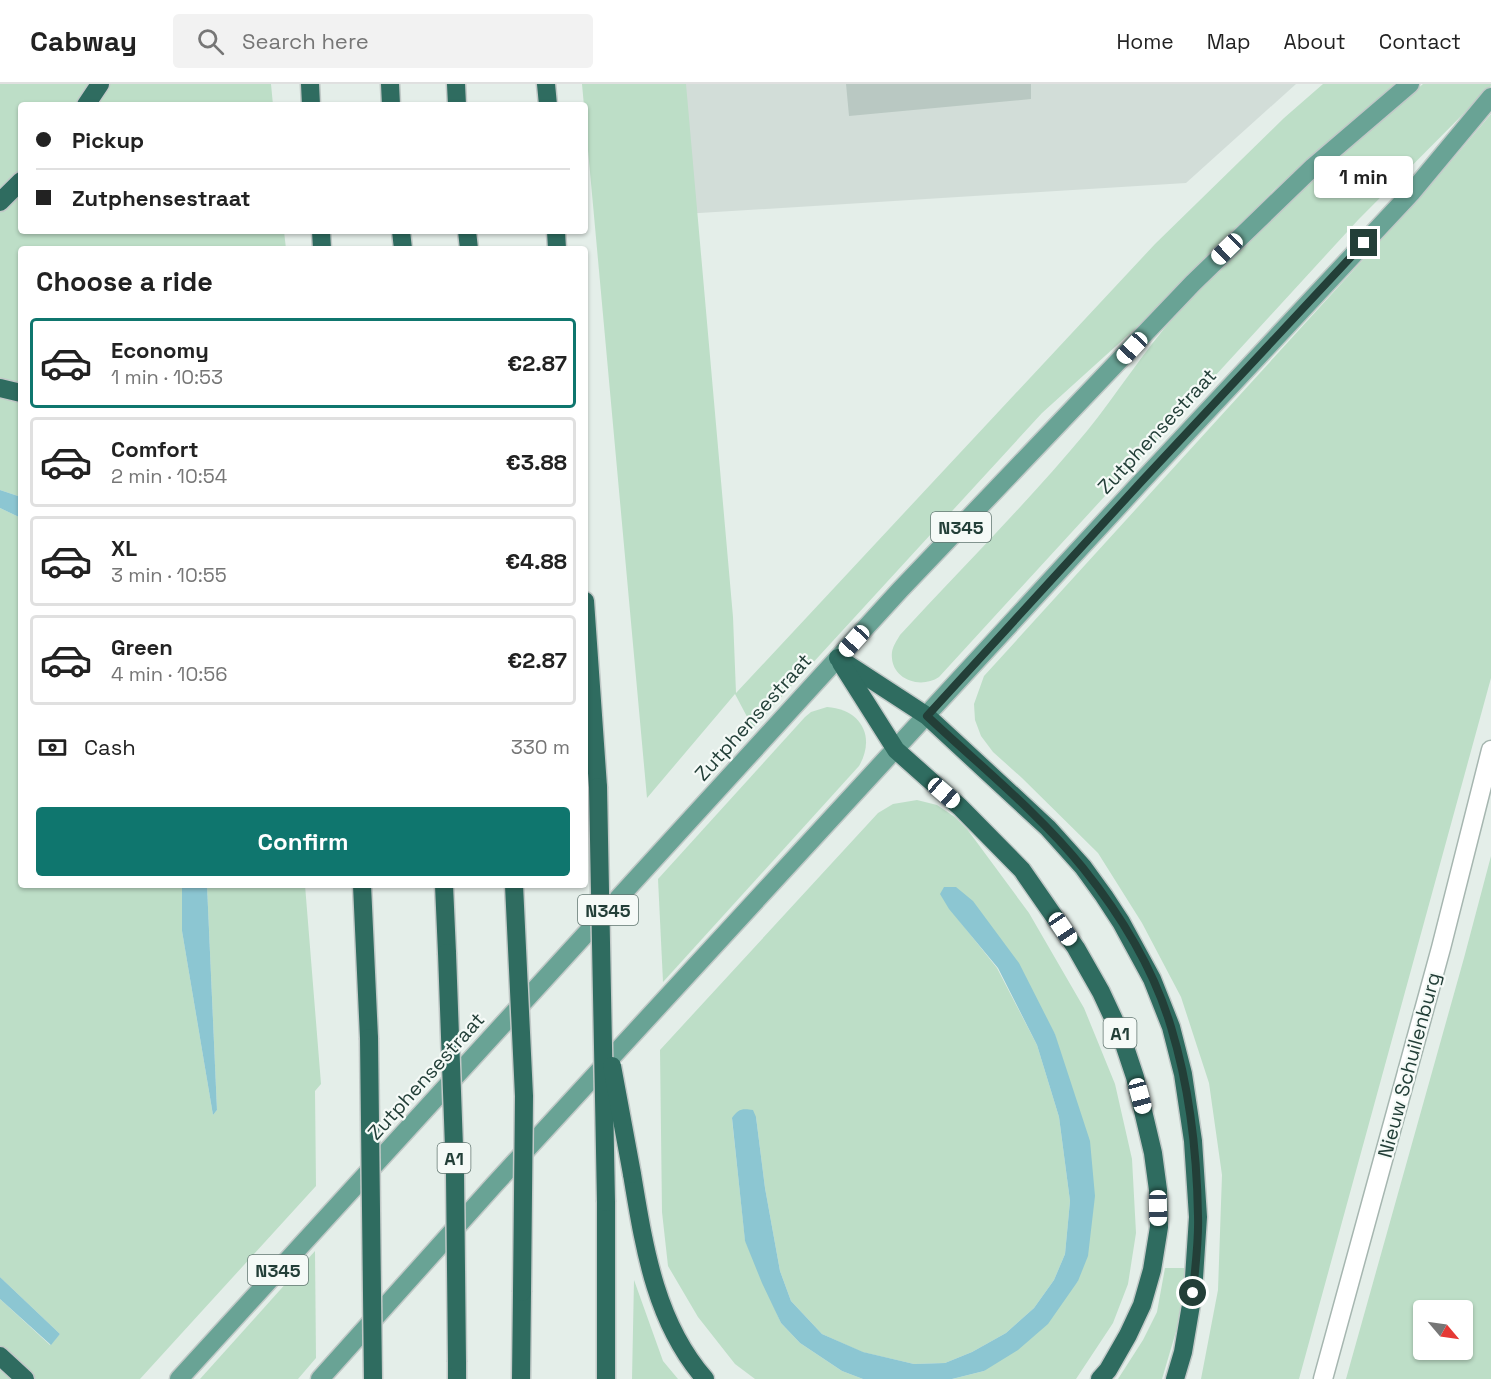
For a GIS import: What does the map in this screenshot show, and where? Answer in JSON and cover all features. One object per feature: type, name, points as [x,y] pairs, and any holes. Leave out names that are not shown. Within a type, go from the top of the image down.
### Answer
[{"type":"highway","points":[[88,102],[100,84]]},
{"type":"highway","points":[[310,84],[311,102]]},
{"type":"highway","points":[[390,84],[391,102]]},
{"type":"highway","points":[[456,84],[457,102]]},
{"type":"highway","points":[[546,84],[548,102]]},
{"type":"highway","points":[[0,202],[18,185]]},
{"type":"highway","points":[[0,388],[18,392]]},
{"type":"highway","points":[[588,648],[597,787],[606,1202],[606,1379]]},
{"type":"highway","points":[[838,658],[927,716],[1048,828],[1083,867],[1121,922],[1163,1005],[1183,1074],[1193,1141],[1198,1217],[1193,1293],[1183,1352],[1175,1379]]},
{"type":"highway","points":[[838,658],[896,750]]},
{"type":"highway","name":"A1","points":[[896,750],[960,807],[1022,870],[1076,948],[1096,983],[1121,1035],[1135,1077],[1153,1153],[1158,1190],[1159,1227],[1152,1270],[1142,1305],[1128,1335],[1108,1370],[1100,1379]]},
{"type":"highway","points":[[354,888],[364,945]]},
{"type":"highway","points":[[362,888],[369,1038],[374,1379]]},
{"type":"highway","name":"A1","points":[[444,888],[455,1175],[457,1371]]},
{"type":"highway","points":[[514,888],[524,1096],[521,1379]]},
{"type":"highway","points":[[602,1012],[644,1244],[659,1298],[682,1348],[705,1379]]},
{"type":"highway","points":[[0,1356],[26,1379]]},
{"type":"main road","name":"Zutphensestraat","points":[[179,1379],[900,590],[1193,283],[1313,167],[1410,84]]},
{"type":"main road","name":"Zutphensestraat","points":[[321,1379],[502,1177],[1141,482],[1412,192],[1491,97]]},
{"type":"street","name":"Nieuw Schuilenburg","points":[[1323,1379],[1437,960],[1491,750]]},
{"type":"shaded area","points":[[655,84],[1296,84],[1186,183],[667,215]]},
{"type":"green space","points":[[0,84],[271,84],[273,102],[18,102],[18,234],[284,234],[286,246],[18,246],[18,496],[0,490]]},
{"type":"green space","points":[[582,84],[686,84],[733,617],[736,693],[1155,244],[1284,118],[1323,84],[1396,84],[1274,190],[1158,308],[1042,413],[753,728],[735,694],[647,798],[588,150],[588,102],[584,102]]},
{"type":"green space","points":[[1423,84],[1491,84],[1491,86],[1358,220],[939,677],[931,681],[915,682],[901,675],[895,669],[892,661],[894,645],[900,635],[1065,457],[1175,316],[1296,196]]},
{"type":"green space","points":[[1491,114],[1491,678],[1299,1379],[1201,1379],[1218,1290],[1222,1175],[1209,1083],[1181,997],[1142,923],[1098,853],[993,752],[981,736],[975,720],[974,704],[984,676],[1431,185]]},
{"type":"green space","points":[[0,508],[18,517],[18,888],[182,888],[182,931],[213,1115],[217,1110],[207,888],[305,888],[321,1084],[315,1091],[316,1186],[140,1379],[0,1379],[0,1299],[50,1345],[60,1334],[0,1277]]},
{"type":"green space","points":[[827,707],[849,713],[862,726],[866,745],[859,766],[663,982],[658,879],[805,717],[811,712]]},
{"type":"green space","points":[[917,800],[937,805],[955,817],[967,829],[1029,913],[1084,1008],[1115,1084],[1132,1159],[1136,1233],[1128,1284],[1113,1323],[1076,1379],[952,1379],[984,1371],[1078,1281],[1055,1034],[950,909],[997,968],[1037,1045],[1059,1117],[1070,1201],[1065,1254],[1054,1280],[1034,1308],[1006,1333],[972,1352],[945,1363],[914,1364],[862,1352],[822,1334],[791,1301],[780,1271],[765,1188],[756,1117],[732,1119],[745,1240],[781,1323],[800,1343],[842,1371],[863,1379],[755,1379],[735,1364],[698,1317],[668,1266],[662,1212],[660,1050],[878,813],[893,804]]},
{"type":"green space","points":[[1491,856],[1491,1379],[1346,1379],[1464,958]]},
{"type":"green space","points":[[315,1251],[316,1358],[298,1379],[200,1379]]},
{"type":"green space","points":[[1165,1268],[1187,1268],[1177,1328],[1162,1379],[1118,1379],[1143,1340],[1157,1312]]},
{"type":"green space","points":[[634,1280],[663,1361],[678,1379],[632,1379]]},
{"type":"water","points":[[0,490],[18,496],[18,517],[0,508]]},
{"type":"water","points":[[944,887],[956,887],[973,901],[1019,963],[1055,1034],[1090,1141],[1095,1196],[1088,1256],[1078,1281],[1048,1324],[1018,1350],[984,1371],[952,1379],[863,1379],[842,1371],[800,1343],[781,1323],[762,1283],[745,1241],[732,1118],[738,1111],[753,1110],[756,1117],[765,1188],[780,1271],[791,1301],[822,1334],[863,1352],[914,1364],[945,1363],[972,1352],[1006,1333],[1034,1308],[1054,1280],[1065,1254],[1070,1201],[1059,1117],[1037,1045],[998,968],[949,909],[940,894]]},
{"type":"water","points":[[182,888],[207,888],[217,1110],[213,1115],[182,931]]},
{"type":"water","points":[[0,1277],[60,1334],[51,1345],[0,1299]]},
{"type":"building","points":[[846,84],[1031,84],[1031,99],[849,116]]},
{"type":"route","points":[[1193,1293],[1198,1217],[1193,1141],[1183,1074],[1171,1027],[1152,979],[1121,922],[1083,867],[1048,828],[927,716],[1364,243]]}]
